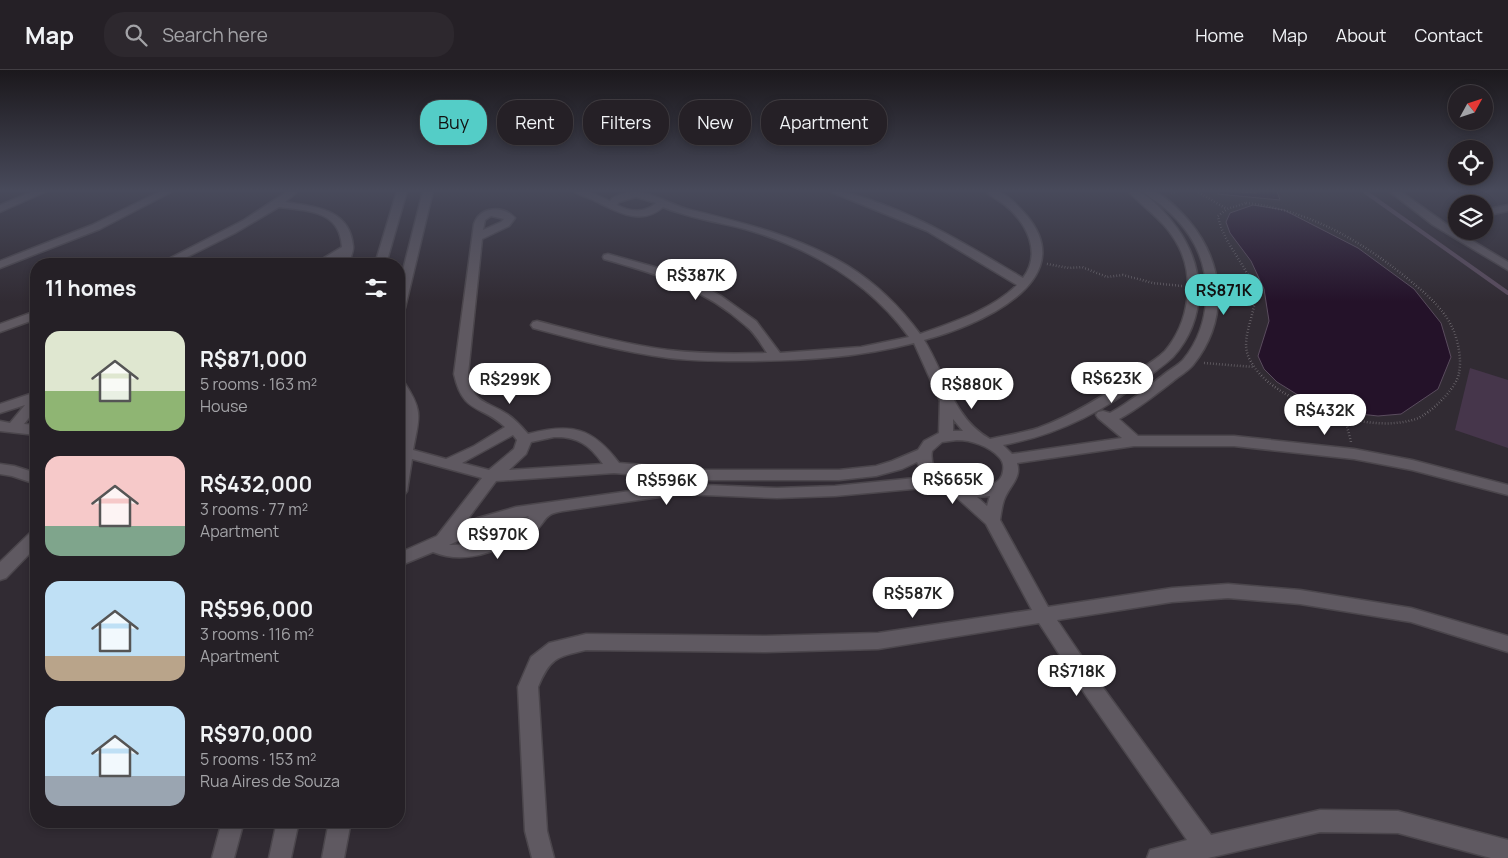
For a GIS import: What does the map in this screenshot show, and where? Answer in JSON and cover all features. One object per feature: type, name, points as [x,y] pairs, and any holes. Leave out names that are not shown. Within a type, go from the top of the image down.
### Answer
[{"type":"street","points":[[0,265],[94,228]]},
{"type":"street","points":[[177,258],[235,228]]},
{"type":"street","points":[[345,258],[349,247],[346,228]]},
{"type":"street","points":[[382,258],[391,228]]},
{"type":"street","points":[[405,284],[419,228]]},
{"type":"street","points":[[753,228],[784,239],[827,259],[872,287],[917,339],[937,376],[946,402],[946,436]]},
{"type":"street","points":[[929,228],[957,242],[1024,284]]},
{"type":"street","points":[[537,325],[628,347],[688,356],[776,358],[851,352],[917,339],[968,321],[1002,303],[1024,284],[1037,262],[1038,250],[1034,234],[1030,228]]},
{"type":"street","points":[[406,453],[492,476],[614,468],[700,475],[839,475],[876,471],[897,465],[923,453],[935,440],[946,436],[961,435],[984,440],[1041,432],[1116,396],[1170,353],[1189,321],[1194,288],[1192,266],[1185,246],[1173,228]]},
{"type":"street","points":[[1109,419],[1134,406],[1188,362],[1199,346],[1210,318],[1214,293],[1210,263],[1197,237],[1189,228]]},
{"type":"street","points":[[1445,228],[1508,267]]},
{"type":"street","points":[[477,237],[461,374],[464,391],[471,400],[506,420],[525,439]]},
{"type":"street","points":[[330,258],[349,247]]},
{"type":"street","points":[[608,257],[681,280],[717,298],[752,324],[776,358]]},
{"type":"street","points":[[0,328],[30,317]]},
{"type":"street","points":[[405,395],[411,405],[412,416],[405,457]]},
{"type":"street","points":[[0,410],[30,398]]},
{"type":"street","points":[[946,402],[984,440],[1001,450],[1009,459],[1011,469],[1010,478],[1003,485],[990,491],[975,493],[958,491]]},
{"type":"street","points":[[7,427],[30,408]]},
{"type":"street","points":[[1092,409],[1109,419],[1134,441]]},
{"type":"street","points":[[7,427],[30,429]]},
{"type":"street","points":[[446,464],[479,449],[514,428]]},
{"type":"street","points":[[525,439],[556,432],[579,434],[593,441],[603,451],[614,468]]},
{"type":"street","points":[[437,542],[492,476],[521,452],[525,439]]},
{"type":"street","points":[[1009,459],[1134,441],[1234,441],[1354,454],[1412,465],[1508,490]]},
{"type":"street","points":[[923,453],[923,463],[928,472],[937,481],[958,491],[992,520],[1044,616],[1094,692],[1206,847]]},
{"type":"street","points":[[0,469],[14,471],[30,477]]},
{"type":"street","points":[[405,557],[484,522],[516,513],[546,508],[680,489],[787,493],[836,491],[937,481]]},
{"type":"street","points":[[992,520],[996,501],[1003,485]]},
{"type":"street","points":[[437,542],[447,551],[466,552],[488,547],[528,528],[546,508]]},
{"type":"street","points":[[0,573],[30,543]]},
{"type":"street","points":[[543,858],[536,831],[528,687],[538,663],[556,649],[586,642],[766,644],[878,641],[1172,595],[1228,591],[1300,597],[1411,615],[1508,644]]},
{"type":"street","points":[[1158,858],[1320,821],[1398,822],[1508,851]]},
{"type":"street","points":[[223,858],[230,828]]},
{"type":"street","points":[[280,858],[286,828]]},
{"type":"street","points":[[333,858],[339,828]]},
{"type":"path","points":[[1219,228],[1240,259],[1255,291],[1256,300],[1247,352],[1254,367],[1274,387],[1306,405],[1345,418],[1381,422],[1416,418],[1440,402],[1458,377],[1460,349],[1449,320],[1425,293],[1396,268],[1328,228]]},
{"type":"path","points":[[1037,262],[1069,268],[1082,267],[1107,277],[1124,275],[1153,283],[1194,288]]},
{"type":"path","points":[[1214,293],[1256,300]]},
{"type":"path","points":[[1188,362],[1254,367]]},
{"type":"path","points":[[1345,418],[1354,454]]},
{"type":"shaded area","points":[[1228,228],[1319,228],[1358,248],[1414,289],[1441,323],[1451,357],[1438,389],[1401,414],[1378,416],[1351,413],[1323,406],[1298,395],[1277,382],[1264,369],[1258,356],[1269,321],[1264,289],[1251,261]]},
{"type":"shaded area","points":[[1470,368],[1508,380],[1508,448],[1455,430]]},
{"type":"waterway","points":[[1416,228],[1508,293]]}]
